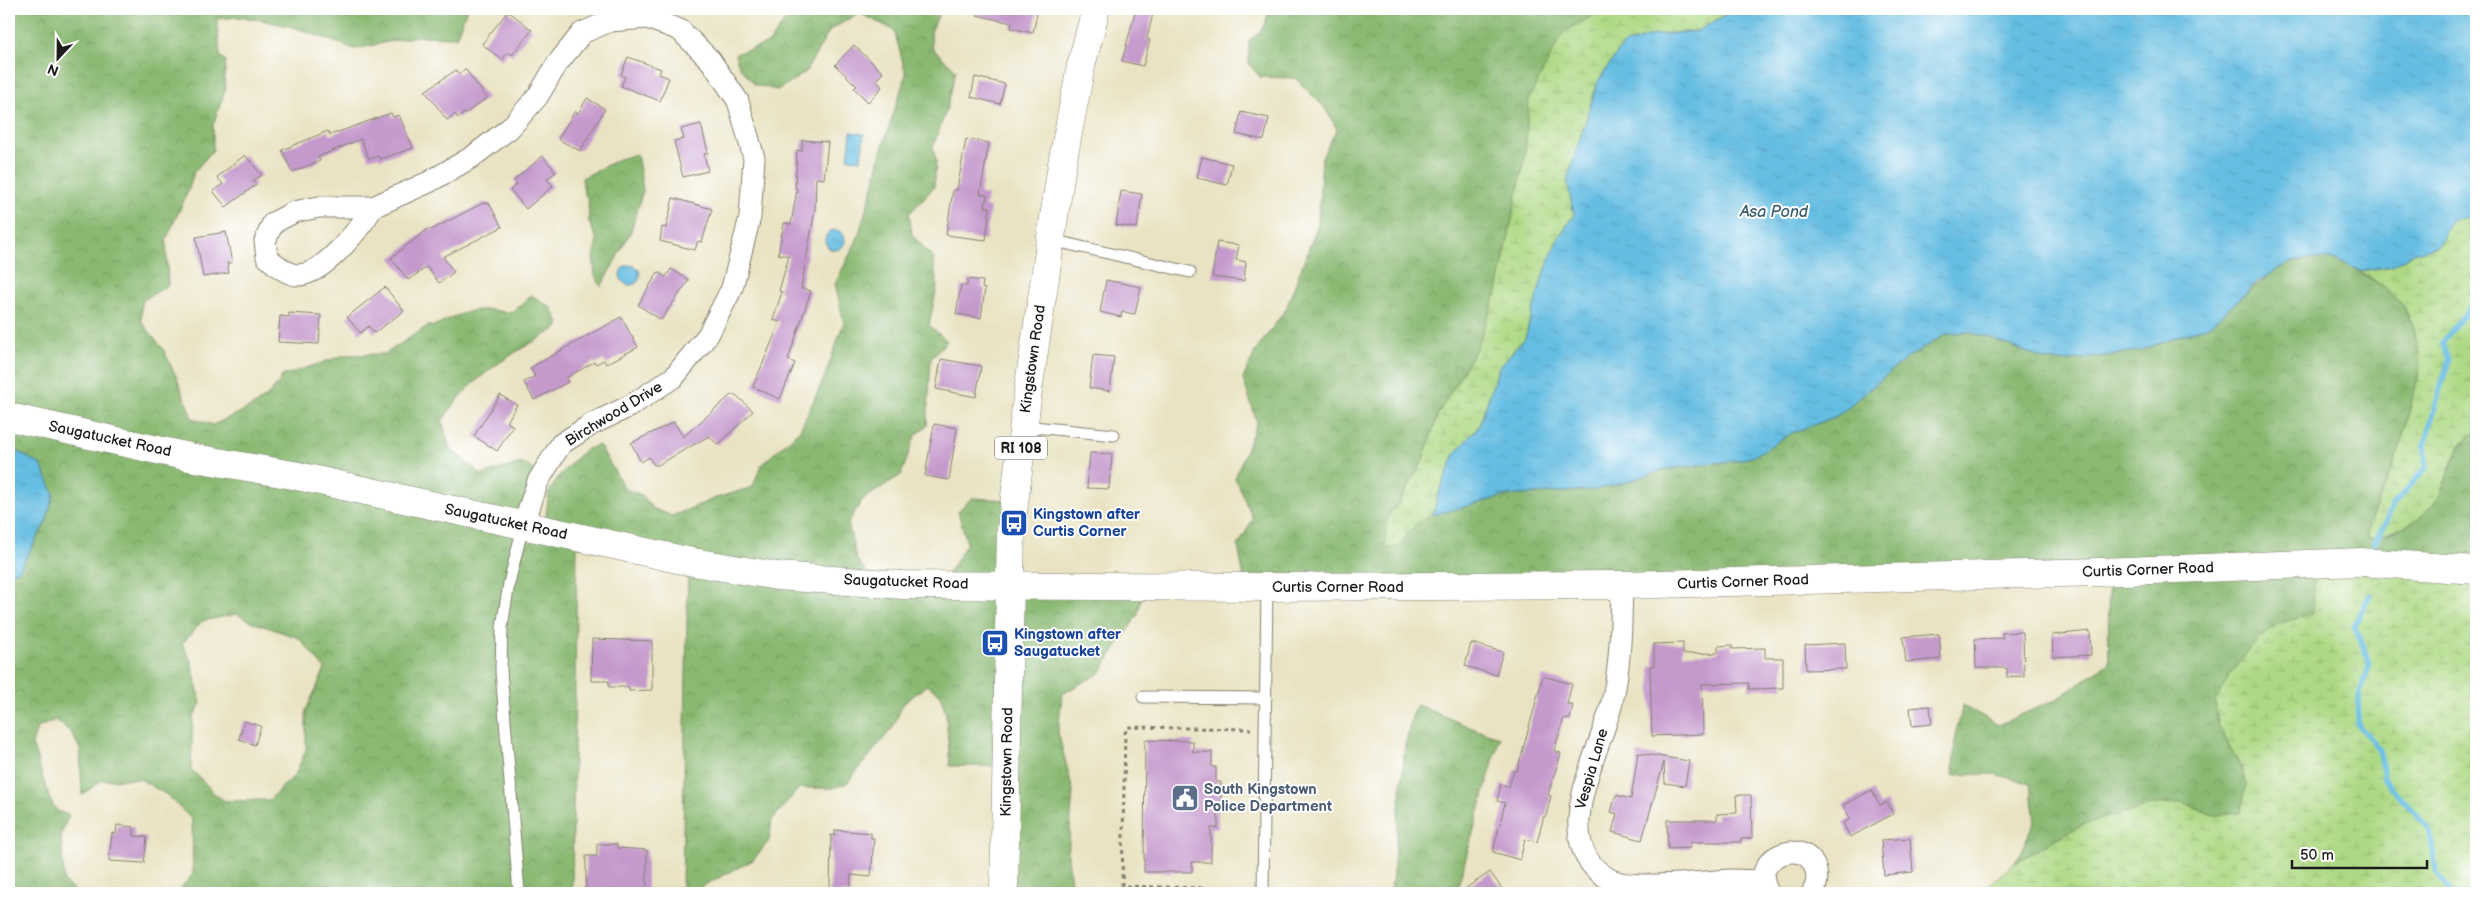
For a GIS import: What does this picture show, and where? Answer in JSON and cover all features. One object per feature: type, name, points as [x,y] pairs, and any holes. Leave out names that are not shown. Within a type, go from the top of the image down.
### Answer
[{"type":"street","name":"Kingstown Road","points":[[1004,893],[1011,529],[1062,164],[1081,66],[1096,9]]},
{"type":"street","name":"Birchwood Drive","points":[[373,206],[362,225],[344,244],[314,270],[297,275],[279,268],[267,257],[265,241],[273,223],[294,212],[319,207],[373,206],[429,182],[472,157],[510,128],[538,96],[557,64],[582,33],[610,21],[647,18],[680,30],[711,61],[738,101],[754,158],[750,217],[728,296],[708,335],[674,377],[630,406],[592,424],[561,444],[538,481],[523,526]]},
{"type":"street","name":"Saugatucket Road","points":[[9,417],[189,457],[293,475],[687,561],[777,576],[903,585],[1009,584]]},
{"type":"street","name":"Curtis Corner Road","points":[[1009,584],[1267,587],[1622,585],[2099,572],[2361,562],[2476,570]]},
{"type":"street","name":"Vespia Lane","points":[[1622,585],[1619,655],[1612,702],[1580,809],[1578,833],[1584,850],[1594,866],[1610,880],[1658,886],[1766,887],[1767,864],[1773,857],[1788,851],[1796,852],[1804,855],[1814,866],[1816,882],[1812,893]]},
{"type":"lane","points":[[1051,240],[1190,272]]},
{"type":"lane","points":[[1024,426],[1114,435]]},
{"type":"lane","points":[[519,893],[501,671],[502,627],[509,583],[523,526]]},
{"type":"lane","points":[[1263,891],[1267,587]]},
{"type":"lane","points":[[1143,697],[1266,698]]},
{"type":"path","points":[[1263,891],[1122,886],[1122,877],[1125,733],[1128,727],[1266,729]]},
{"type":"green space","points":[[9,9],[467,9],[456,37],[417,36],[354,49],[297,28],[262,20],[237,17],[217,19],[220,56],[226,61],[224,79],[226,88],[213,125],[213,150],[194,172],[189,189],[166,240],[168,285],[142,301],[141,321],[163,349],[176,376],[192,418],[213,425],[261,400],[277,385],[282,376],[345,355],[385,354],[429,325],[431,327],[461,314],[474,311],[511,312],[523,304],[531,295],[552,308],[560,325],[508,357],[479,379],[453,405],[442,421],[450,449],[482,475],[521,463],[538,472],[527,489],[544,531],[549,492],[560,475],[584,450],[599,445],[625,489],[642,495],[652,508],[672,516],[716,498],[753,487],[761,465],[800,430],[825,376],[844,322],[835,284],[857,240],[881,152],[906,74],[894,30],[859,13],[830,30],[805,73],[777,90],[755,85],[739,66],[735,54],[769,43],[794,9],[941,9],[931,32],[932,48],[956,70],[947,108],[933,147],[936,161],[934,187],[909,214],[912,235],[933,257],[937,287],[929,325],[947,341],[931,358],[927,426],[915,436],[901,475],[862,500],[848,523],[856,559],[878,585],[940,587],[967,543],[958,511],[972,498],[1009,500],[1008,579],[1143,590],[1138,614],[1100,673],[1062,694],[1058,732],[1073,791],[1068,857],[1072,893],[1004,893],[1003,766],[950,766],[946,713],[940,694],[927,685],[903,704],[893,727],[847,783],[833,788],[799,788],[772,820],[769,841],[753,860],[697,889],[682,889],[688,569],[577,546],[572,893],[177,893],[193,874],[192,820],[167,795],[140,779],[102,780],[82,795],[80,749],[71,732],[55,720],[37,728],[32,744],[50,800],[57,811],[69,815],[61,834],[64,882],[76,893],[9,893],[9,574],[19,570],[46,522],[41,465],[9,447]],"holes":[[[237,614],[252,622],[299,638],[325,669],[306,710],[306,750],[295,775],[269,800],[225,801],[216,795],[191,769],[193,718],[201,703],[191,661],[182,644],[202,621]]]},
{"type":"green space","points":[[1268,9],[1605,9],[1593,14],[1529,99],[1525,157],[1497,292],[1476,349],[1438,414],[1422,463],[1399,503],[1390,513],[1399,547],[1408,531],[1425,517],[1444,511],[1505,496],[1594,490],[1666,469],[1739,460],[1792,433],[1837,416],[1907,358],[1946,334],[1967,332],[1988,337],[2046,360],[2062,362],[2138,351],[2205,327],[2273,272],[2288,263],[2318,257],[2333,259],[2346,264],[2387,289],[2397,298],[2413,325],[2420,358],[2418,378],[2399,451],[2369,524],[2368,538],[2391,533],[2421,515],[2430,506],[2443,487],[2455,456],[2463,442],[2476,432],[2476,571],[2278,624],[2218,724],[2243,771],[2246,788],[2240,813],[2217,815],[2180,803],[2081,825],[2015,863],[2035,821],[2030,783],[1994,774],[1953,775],[1955,735],[1963,705],[1998,725],[2055,700],[2109,663],[2108,581],[1245,584],[1238,546],[1253,519],[1235,478],[1257,422],[1243,379],[1255,352],[1286,309],[1318,224],[1322,157],[1337,129],[1324,107],[1295,78],[1260,77],[1249,64],[1249,40],[1263,27],[1267,19]]},
{"type":"green space","points":[[1605,9],[1730,9],[1727,14],[1697,31],[1654,35],[1623,45],[1598,81],[1567,181],[1574,215],[1558,238],[1542,279],[1525,338],[1499,367],[1479,426],[1456,452],[1438,495],[1433,515],[1413,527],[1399,547],[1385,548],[1386,526],[1390,513],[1399,503],[1422,463],[1438,414],[1476,349],[1497,292],[1525,157],[1529,99],[1563,32]]},
{"type":"green space","points":[[637,154],[643,190],[631,231],[601,287],[595,275],[593,258],[597,240],[589,222],[588,199],[584,193],[582,178],[619,159]]},
{"type":"green space","points":[[2476,218],[2476,432],[2460,446],[2438,497],[2426,512],[2403,527],[2368,539],[2369,524],[2399,451],[2418,378],[2420,358],[2413,325],[2405,309],[2387,289],[2360,271],[2392,266],[2416,252],[2439,246],[2452,220]]},
{"type":"green space","points":[[2316,569],[2476,571],[2476,893],[1968,893],[1982,890],[2015,863],[2081,825],[2156,804],[2180,803],[2217,815],[2240,813],[2246,788],[2243,771],[2218,724],[2215,701],[2230,674],[2259,639],[2278,624],[2312,614]]},
{"type":"green space","points":[[1417,705],[1477,730],[1500,737],[1456,893],[1391,893],[1405,746],[1413,712]]},
{"type":"water","name":"Asa Pond","points":[[1730,9],[2476,9],[2476,218],[2452,220],[2439,246],[2416,252],[2392,266],[2360,271],[2333,259],[2303,259],[2288,263],[2259,281],[2215,321],[2205,327],[2138,351],[2062,362],[2046,360],[1988,337],[1967,332],[1946,334],[1907,358],[1837,416],[1792,433],[1752,457],[1666,469],[1594,490],[1505,496],[1433,515],[1438,495],[1456,452],[1479,426],[1499,367],[1525,338],[1542,279],[1558,238],[1574,215],[1567,181],[1598,81],[1623,45],[1654,35],[1697,31],[1727,14]]},
{"type":"water","points":[[851,132],[864,134],[861,160],[848,159]]},
{"type":"water","points":[[835,230],[842,233],[845,240],[842,247],[835,250],[828,247],[825,240],[828,233]]},
{"type":"water","points":[[630,265],[637,268],[640,275],[637,282],[630,285],[623,282],[620,275],[623,268]]},
{"type":"water","points":[[9,447],[41,465],[54,494],[46,522],[19,570],[9,574]]},
{"type":"building","points":[[978,9],[1038,9],[1033,33],[1011,28],[1012,23],[977,15]]},
{"type":"building","points":[[1136,9],[1154,9],[1147,39],[1150,40],[1143,66],[1122,61]]},
{"type":"building","points":[[508,11],[532,30],[512,55],[508,52],[502,60],[482,44]]},
{"type":"building","points":[[854,45],[883,73],[876,80],[882,87],[868,102],[854,88],[857,86],[835,65]]},
{"type":"building","points":[[628,57],[661,69],[659,74],[669,78],[660,101],[621,86],[625,77],[621,75]]},
{"type":"building","points":[[465,69],[487,98],[458,118],[455,114],[447,120],[425,91],[456,70],[459,74]]},
{"type":"building","points":[[975,77],[1005,84],[1000,104],[971,97]]},
{"type":"building","points":[[587,98],[605,109],[580,151],[558,139],[575,111],[578,114]]},
{"type":"building","points":[[1241,112],[1269,118],[1264,140],[1236,134]]},
{"type":"building","points":[[391,113],[393,117],[399,115],[413,148],[380,159],[378,156],[369,159],[361,139],[318,157],[320,161],[292,172],[282,150],[328,131],[330,135]]},
{"type":"building","points":[[701,124],[708,153],[704,154],[708,171],[683,177],[674,141],[684,139],[681,129]]},
{"type":"building","points":[[966,139],[989,143],[980,194],[987,195],[985,207],[990,207],[986,240],[946,235],[953,190],[957,190]]},
{"type":"building","points":[[802,140],[828,142],[824,179],[816,178],[815,210],[801,288],[811,291],[788,360],[795,363],[780,399],[753,387],[780,322],[773,320],[782,292],[779,291],[789,256],[778,254],[784,223],[791,224],[797,189],[795,188],[797,150],[802,151]]},
{"type":"building","points":[[245,155],[262,175],[253,181],[256,185],[226,207],[213,191],[223,184],[217,177]]},
{"type":"building","points":[[543,156],[556,172],[547,179],[553,186],[526,209],[510,190],[517,184],[514,180]]},
{"type":"building","points":[[1202,157],[1232,164],[1227,185],[1197,178]]},
{"type":"building","points":[[1121,191],[1142,194],[1137,228],[1116,225]]},
{"type":"building","points":[[673,198],[712,209],[702,242],[698,241],[695,250],[660,241],[662,227],[666,228]]},
{"type":"building","points":[[483,203],[489,203],[502,227],[443,257],[454,272],[439,283],[427,267],[408,280],[391,258],[429,228],[431,230]]},
{"type":"building","points":[[226,232],[232,263],[227,263],[229,273],[203,277],[196,237]]},
{"type":"building","points":[[1217,242],[1239,245],[1236,260],[1246,262],[1244,281],[1212,277]]},
{"type":"building","points":[[671,269],[689,280],[661,320],[638,305],[658,272],[666,277]]},
{"type":"building","points":[[968,279],[983,281],[982,288],[985,289],[981,318],[956,314],[961,285],[967,286]]},
{"type":"building","points":[[1106,280],[1141,287],[1135,314],[1122,312],[1121,317],[1100,312]]},
{"type":"building","points":[[385,287],[404,311],[374,333],[369,326],[360,333],[347,317]]},
{"type":"building","points":[[289,313],[321,315],[319,344],[278,342],[280,316],[289,317]]},
{"type":"building","points":[[621,317],[638,347],[606,364],[604,360],[596,364],[594,362],[566,378],[568,382],[534,400],[524,382],[535,376],[530,368]]},
{"type":"building","points":[[1093,355],[1114,357],[1110,391],[1089,388]]},
{"type":"building","points":[[941,359],[981,366],[976,397],[936,389]]},
{"type":"building","points":[[500,395],[517,405],[507,422],[513,426],[497,451],[474,436]]},
{"type":"building","points":[[731,395],[736,395],[753,411],[718,445],[709,436],[658,465],[654,465],[649,457],[641,462],[631,443],[674,422],[683,437]]},
{"type":"building","points":[[934,424],[957,428],[949,480],[925,476]]},
{"type":"building","points":[[1090,453],[1112,454],[1109,489],[1087,488]]},
{"type":"building","points":[[2090,631],[2091,655],[2053,657],[2052,635]]},
{"type":"building","points":[[2023,632],[2024,676],[2007,677],[2007,668],[1976,668],[1975,639],[2003,638],[2002,633]]},
{"type":"building","points":[[1939,634],[1941,659],[1906,662],[1903,637]]},
{"type":"building","points":[[592,639],[652,641],[652,690],[629,691],[629,687],[609,687],[609,681],[591,681]]},
{"type":"building","points":[[1471,643],[1503,652],[1496,675],[1465,666]]},
{"type":"building","points":[[1683,643],[1683,654],[1718,653],[1718,646],[1732,645],[1732,649],[1765,648],[1765,658],[1783,658],[1783,688],[1749,689],[1749,683],[1702,684],[1703,734],[1652,736],[1650,666],[1654,666],[1654,644]]},
{"type":"building","points":[[1845,643],[1846,669],[1806,670],[1805,645]]},
{"type":"building","points":[[1543,676],[1572,684],[1567,704],[1573,705],[1570,719],[1564,718],[1554,751],[1561,753],[1548,795],[1551,796],[1546,816],[1544,816],[1537,842],[1525,839],[1520,860],[1493,852],[1505,803],[1497,801],[1501,784],[1509,787],[1514,770],[1517,771]]},
{"type":"building","points":[[1930,706],[1932,724],[1912,726],[1910,708]]},
{"type":"building","points":[[244,721],[261,726],[255,745],[239,739]]},
{"type":"building","points":[[1145,740],[1193,741],[1193,752],[1212,752],[1212,767],[1216,767],[1216,782],[1221,782],[1221,808],[1218,808],[1218,828],[1211,828],[1211,862],[1192,862],[1192,872],[1144,872]]},
{"type":"building","points":[[1638,753],[1689,761],[1685,786],[1665,783],[1664,762],[1642,840],[1612,832],[1617,814],[1611,812],[1616,795],[1631,799]]},
{"type":"building","points":[[1872,790],[1880,805],[1887,802],[1893,814],[1850,837],[1843,823],[1850,819],[1843,805]]},
{"type":"building","points":[[1736,795],[1751,795],[1752,838],[1741,839],[1741,842],[1691,842],[1690,848],[1668,849],[1667,820],[1717,820],[1717,814],[1737,813]]},
{"type":"building","points":[[117,825],[134,827],[134,836],[147,837],[144,863],[109,861],[112,833],[116,834]]},
{"type":"building","points":[[835,830],[871,833],[871,838],[874,838],[871,877],[851,875],[850,893],[830,893],[831,835],[835,835]]},
{"type":"building","points":[[1910,838],[1913,872],[1884,875],[1881,840]]},
{"type":"building","points":[[597,844],[617,844],[617,848],[647,850],[647,893],[625,893],[625,890],[586,890],[586,856],[597,856]]},
{"type":"building","points":[[1490,872],[1505,893],[1459,893]]},
{"type":"waterway","points":[[2373,547],[2394,504],[2426,468],[2425,442],[2449,359],[2442,343],[2476,302]]},
{"type":"waterway","points":[[2370,595],[2354,626],[2370,663],[2359,696],[2358,725],[2380,750],[2384,779],[2428,828],[2437,873],[2451,893]]},
{"type":"place","name":"Kingstown after Curtis Corner","points":[[1014,523]]},
{"type":"place","name":"Kingstown after Saugatucket","points":[[995,643]]},
{"type":"place","name":"South Kingstown Police Department","points":[[1185,798]]}]
